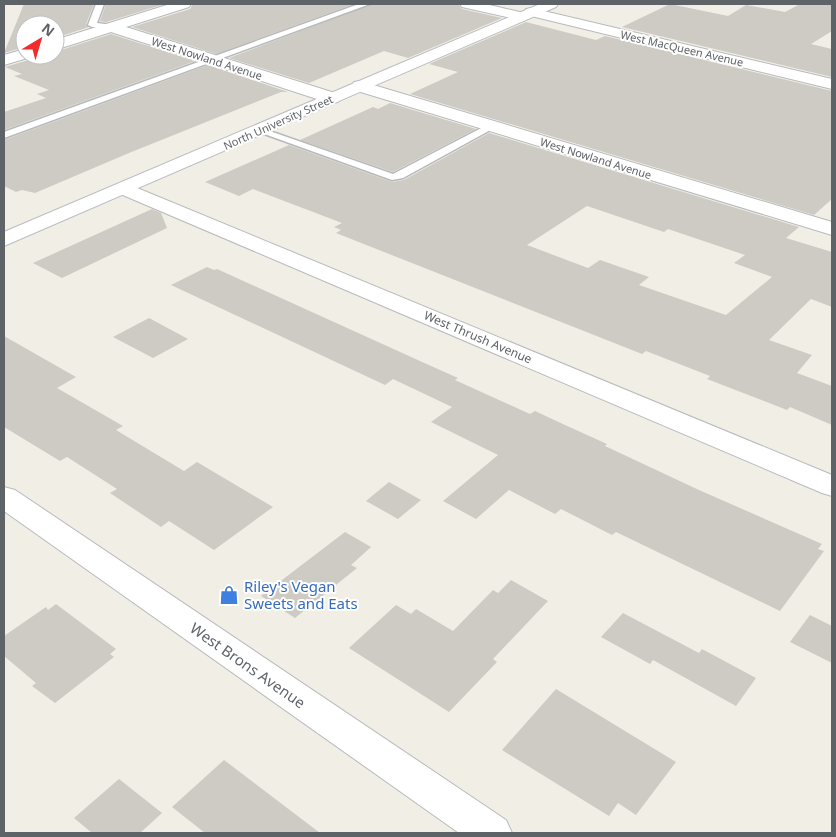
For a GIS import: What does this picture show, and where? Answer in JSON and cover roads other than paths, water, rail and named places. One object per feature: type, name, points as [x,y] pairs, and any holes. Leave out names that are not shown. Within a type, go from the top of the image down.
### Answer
[{"type":"street","points":[[65,41],[184,4]]},
{"type":"street","name":"West MacQueen Avenue","points":[[468,4],[526,14],[832,84]]},
{"type":"street","name":"North University Street","points":[[4,240],[551,4]]},
{"type":"street","name":"West Nowland Avenue","points":[[110,27],[332,98]]},
{"type":"street","name":"West Nowland Avenue","points":[[360,86],[832,229]]},
{"type":"street","name":"West Thrush Avenue","points":[[125,189],[832,486]]},
{"type":"street","name":"West Brons Avenue","points":[[4,497],[492,833]]},
{"type":"lane","points":[[100,4],[92,24],[110,27]]},
{"type":"lane","points":[[4,135],[366,4]]},
{"type":"lane","points":[[258,130],[392,177],[399,176],[491,126]]},
{"type":"place","name":"Riley's Vegan Sweets and Eats","points":[[229,595]]}]
